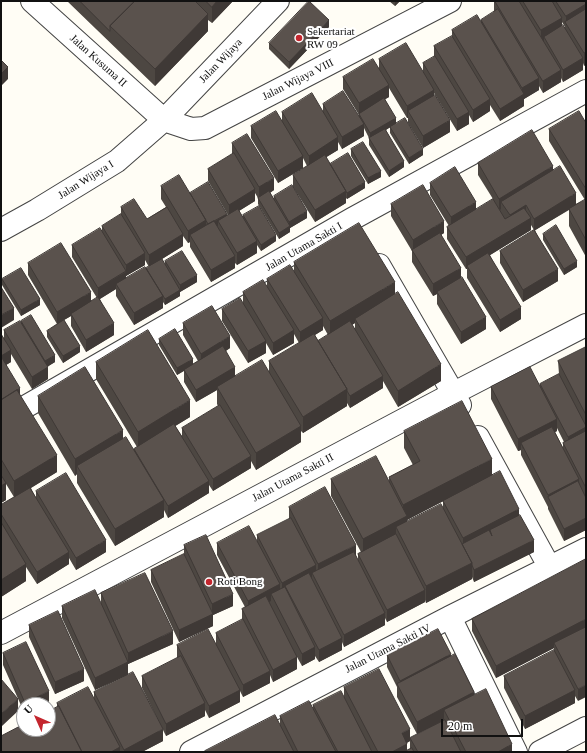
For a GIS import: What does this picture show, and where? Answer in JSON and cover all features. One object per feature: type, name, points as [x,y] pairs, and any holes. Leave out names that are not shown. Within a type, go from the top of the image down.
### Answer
[{"type":"street","name":"Jalan Kusuma II","points":[[32,1],[164,120]]},
{"type":"street","name":"Jalan Wijaya","points":[[164,120],[278,1]]},
{"type":"street","name":"Jalan Wijaya VIII","points":[[164,120],[191,129],[205,128],[450,1]]},
{"type":"street","name":"Jalan Utama Sakti I","points":[[25,407],[360,233],[586,91]]},
{"type":"street","name":"Jalan Wijaya I","points":[[1,230],[37,210],[117,161],[164,120]]},
{"type":"street","points":[[360,233],[454,393],[550,568]]},
{"type":"street","name":"Jalan Utama Sakti II","points":[[1,633],[454,393],[586,325]]},
{"type":"street","name":"Jalan Utama Sakti IV","points":[[191,752],[450,617],[586,549]]},
{"type":"street","points":[[450,617],[516,752]]},
{"type":"street","points":[[540,752],[586,728]]},
{"type":"building","points":[[80,1],[135,1],[110,26],[110,31]]},
{"type":"building","points":[[135,1],[195,1],[208,14],[155,69],[110,26]]},
{"type":"building","points":[[206,1],[217,1],[212,7]]},
{"type":"building","name":"Sekertariat RW 09","points":[[309,1],[329,20],[289,62],[269,43]]},
{"type":"building","points":[[495,1],[519,1],[561,70],[543,81]]},
{"type":"building","points":[[523,1],[552,1],[562,18],[541,30]]},
{"type":"building","points":[[556,1],[586,1],[586,4],[566,16]]},
{"type":"building","points":[[498,9],[539,78],[522,88],[481,20]]},
{"type":"building","points":[[586,9],[586,52],[584,53],[565,22]]},
{"type":"building","points":[[477,15],[524,94],[500,109],[452,30]]},
{"type":"building","points":[[563,25],[583,58],[563,70],[544,37]]},
{"type":"building","points":[[452,36],[490,99],[473,110],[434,46]]},
{"type":"building","points":[[406,43],[434,90],[407,106],[379,59]]},
{"type":"building","points":[[435,56],[469,112],[457,119],[423,63]]},
{"type":"building","points":[[373,59],[389,85],[359,103],[343,77]]},
{"type":"building","points":[[1,60],[8,67],[1,74]]},
{"type":"building","points":[[343,91],[364,124],[342,137],[323,104]]},
{"type":"building","points":[[312,93],[338,137],[309,156],[282,112]]},
{"type":"building","points":[[435,95],[450,120],[423,136],[408,111]]},
{"type":"building","points":[[384,98],[396,118],[370,133],[359,114]]},
{"type":"building","points":[[276,111],[303,156],[278,171],[251,126]]},
{"type":"building","points":[[579,111],[586,123],[586,189],[549,129]]},
{"type":"building","points":[[405,118],[423,149],[409,158],[390,127]]},
{"type":"building","points":[[385,129],[404,161],[389,171],[369,138]]},
{"type":"building","points":[[532,130],[553,166],[499,199],[478,163]]},
{"type":"building","points":[[247,134],[274,178],[259,187],[232,143]]},
{"type":"building","points":[[363,142],[381,171],[368,178],[351,149]]},
{"type":"building","points":[[234,153],[255,189],[229,205],[208,169]]},
{"type":"building","points":[[348,153],[365,182],[347,193],[330,164]]},
{"type":"building","points":[[325,155],[346,191],[315,210],[293,175]]},
{"type":"building","points":[[560,166],[576,193],[534,219],[526,205],[510,215],[501,202]]},
{"type":"building","points":[[455,167],[476,202],[451,217],[430,183]]},
{"type":"building","points":[[179,175],[206,220],[188,231],[161,186]]},
{"type":"building","points":[[208,182],[227,214],[208,224],[190,193]]},
{"type":"building","points":[[292,185],[307,211],[289,222],[274,196]]},
{"type":"building","points":[[423,185],[444,221],[413,240],[391,204]]},
{"type":"building","points":[[269,191],[290,226],[279,233],[258,198]]},
{"type":"building","points":[[134,199],[147,219],[167,207],[183,234],[149,255],[121,207]]},
{"type":"building","points":[[493,199],[505,219],[524,208],[531,218],[466,257],[447,227]]},
{"type":"building","points":[[586,199],[586,240],[569,209]]},
{"type":"building","points":[[259,206],[276,235],[261,245],[243,215]]},
{"type":"building","points":[[238,209],[257,241],[237,253],[218,221]]},
{"type":"building","points":[[121,214],[145,253],[126,265],[102,226]]},
{"type":"building","points":[[214,221],[235,256],[211,270],[190,235]]},
{"type":"building","points":[[359,223],[395,282],[330,321],[294,262]]},
{"type":"building","points":[[556,225],[577,261],[564,269],[543,234]]},
{"type":"building","points":[[100,228],[126,271],[98,288],[72,245]]},
{"type":"building","points":[[534,230],[558,269],[523,290],[500,251]]},
{"type":"building","points":[[440,233],[461,268],[433,284],[412,250]]},
{"type":"building","points":[[61,243],[91,292],[57,312],[28,263]]},
{"type":"building","points":[[182,251],[197,275],[180,285],[165,261]]},
{"type":"building","points":[[488,253],[521,307],[500,320],[467,266]]},
{"type":"building","points":[[162,259],[180,290],[165,299],[146,268]]},
{"type":"building","points":[[290,265],[323,318],[300,332],[267,279]]},
{"type":"building","points":[[145,267],[163,296],[134,313],[116,284]]},
{"type":"building","points":[[21,268],[40,299],[21,310],[2,279]]},
{"type":"building","points":[[462,277],[486,317],[461,332],[437,292]]},
{"type":"building","points":[[263,280],[294,330],[273,343],[243,292]]},
{"type":"building","points":[[1,287],[14,308],[1,315]]},
{"type":"building","points":[[398,292],[441,364],[398,391],[355,319]]},
{"type":"building","points":[[98,297],[114,323],[86,340],[71,314]]},
{"type":"building","points":[[240,298],[266,341],[248,351],[222,309]]},
{"type":"building","points":[[212,306],[230,336],[201,354],[183,323]]},
{"type":"building","points":[[31,315],[55,355],[45,361],[21,321]]},
{"type":"building","points":[[64,320],[80,346],[63,356],[47,331]]},
{"type":"building","points":[[20,321],[48,367],[32,377],[4,330]]},
{"type":"building","points":[[350,321],[383,376],[350,396],[318,341]]},
{"type":"building","points":[[175,329],[193,359],[177,368],[159,339]]},
{"type":"building","points":[[148,330],[190,400],[138,432],[96,362]]},
{"type":"building","points":[[1,334],[11,350],[1,356]]},
{"type":"building","points":[[314,334],[347,389],[303,417],[269,361]]},
{"type":"building","points":[[223,346],[235,367],[196,390],[184,370]]},
{"type":"building","points":[[586,347],[586,415],[558,361]]},
{"type":"building","points":[[1,358],[20,388],[1,400]]},
{"type":"building","points":[[262,360],[301,426],[256,453],[217,387]]},
{"type":"building","points":[[85,367],[123,430],[75,459],[38,396]]},
{"type":"building","points":[[530,367],[557,419],[518,439],[491,387]]},
{"type":"building","points":[[559,374],[586,426],[568,437],[540,384]]},
{"type":"building","points":[[17,390],[57,455],[14,481],[1,459],[1,400]]},
{"type":"building","points":[[462,401],[492,459],[403,505],[389,477],[420,461],[404,431]]},
{"type":"building","points":[[220,405],[251,456],[213,479],[182,428]]},
{"type":"building","points":[[174,424],[209,481],[168,506],[134,449]]},
{"type":"building","points":[[552,427],[579,479],[548,495],[521,443]]},
{"type":"building","points":[[586,431],[586,488],[563,443]]},
{"type":"building","points":[[126,437],[164,500],[115,529],[77,466]]},
{"type":"building","points":[[376,456],[407,516],[363,539],[331,479]]},
{"type":"building","points":[[500,471],[519,509],[463,538],[443,501]]},
{"type":"building","points":[[66,473],[106,540],[76,558],[36,491]]},
{"type":"building","points":[[1,475],[6,483],[1,486]]},
{"type":"building","points":[[578,481],[586,498],[586,518],[564,529],[548,497]]},
{"type":"building","points":[[325,487],[356,545],[318,564],[289,507]]},
{"type":"building","points":[[30,488],[69,552],[37,572],[1,514],[1,505]]},
{"type":"building","points":[[441,504],[472,563],[426,586],[396,527]]},
{"type":"building","points":[[520,515],[534,540],[474,570],[462,544],[489,530],[492,536],[490,530]]},
{"type":"building","points":[[291,518],[316,565],[282,583],[257,535]]},
{"type":"building","points":[[1,522],[26,564],[1,580]]},
{"type":"building","points":[[249,526],[280,584],[248,601],[217,543]]},
{"type":"building","points":[[396,534],[425,590],[387,610],[358,554]]},
{"type":"building","name":"Roti Bong","points":[[206,535],[233,594],[212,604],[184,545]]},
{"type":"building","points":[[354,552],[385,613],[344,635],[312,573]]},
{"type":"building","points":[[184,554],[213,614],[179,630],[151,570]]},
{"type":"building","points":[[586,559],[586,619],[496,666],[472,619]]},
{"type":"building","points":[[145,573],[173,631],[128,653],[101,593]]},
{"type":"building","points":[[309,573],[342,638],[319,650],[285,586]]},
{"type":"building","points":[[285,587],[315,647],[302,654],[271,594]]},
{"type":"building","points":[[95,590],[128,662],[95,678],[62,606]]},
{"type":"building","points":[[266,596],[297,657],[273,670],[242,609]]},
{"type":"building","points":[[58,611],[84,669],[55,682],[29,625]]},
{"type":"building","points":[[243,619],[270,671],[243,685],[216,633]]},
{"type":"building","points":[[586,627],[586,685],[578,689],[554,643]]},
{"type":"building","points":[[208,629],[240,690],[209,706],[177,645]]},
{"type":"building","points":[[438,629],[451,654],[400,681],[387,655]]},
{"type":"building","points":[[26,642],[49,691],[37,697],[22,697],[3,653]]},
{"type":"building","points":[[554,650],[575,690],[525,716],[504,676]]},
{"type":"building","points":[[455,654],[474,692],[417,722],[397,684]]},
{"type":"building","points":[[181,656],[205,703],[166,724],[142,676]]},
{"type":"building","points":[[379,669],[410,729],[402,733],[407,744],[392,752],[378,752],[344,687]]},
{"type":"building","points":[[133,672],[163,729],[124,750],[94,692]]},
{"type":"building","points":[[1,679],[16,697],[16,701],[1,713]]},
{"type":"building","points":[[88,687],[120,747],[111,752],[82,752],[57,703]]},
{"type":"building","points":[[486,689],[512,744],[498,752],[466,752],[444,710]]},
{"type":"building","points":[[341,691],[372,752],[338,752],[313,705]]},
{"type":"building","points":[[309,701],[336,752],[298,752],[280,716]]},
{"type":"building","points":[[59,706],[82,752],[1,752],[1,736],[16,728],[16,737],[56,737],[56,708]]},
{"type":"building","points":[[275,715],[294,752],[205,751]]},
{"type":"building","points":[[445,720],[461,752],[418,752],[410,738]]},
{"type":"building","points":[[412,748],[414,752],[404,752]]},
{"type":"place","name":"Sekertariat RW 09","points":[[299,38]]},
{"type":"place","name":"Roti Bong","points":[[209,582]]}]
